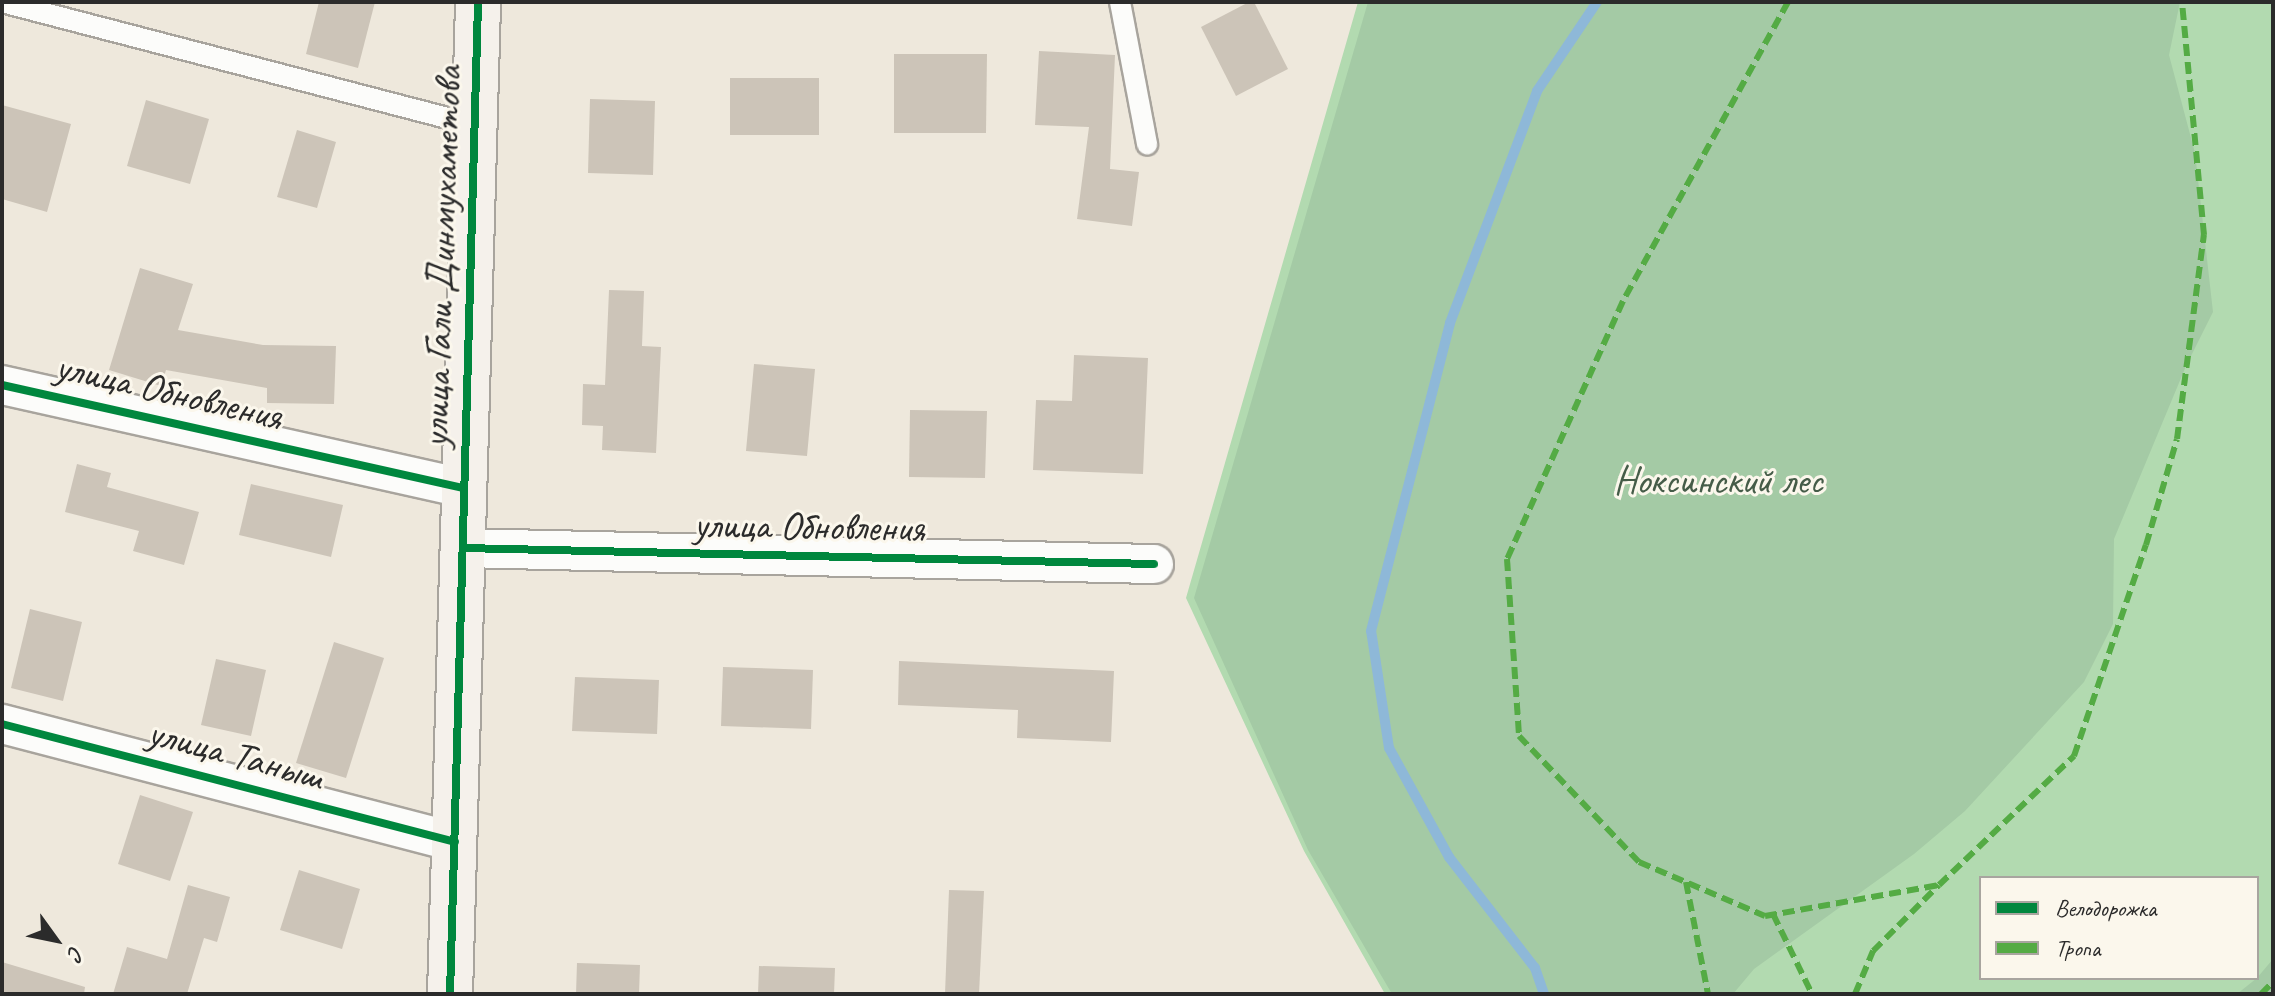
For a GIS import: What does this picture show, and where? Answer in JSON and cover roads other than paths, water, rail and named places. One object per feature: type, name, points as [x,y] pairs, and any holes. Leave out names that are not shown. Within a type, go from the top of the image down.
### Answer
[{"type":"street","name":"улица Гали Динмухаметова","points":[[450,994],[478,2]]},
{"type":"street","name":"улица Обновления","points":[[2,385],[464,488]]},
{"type":"street","name":"улица Обновления","points":[[463,548],[1154,564]]},
{"type":"street","name":"улица Таныш","points":[[2,724],[455,842]]},
{"type":"lane","points":[[2,2],[474,125]]},
{"type":"lane","points":[[1120,2],[1147,144]]},
{"type":"waterway","points":[[1544,994],[1535,968],[1449,857],[1389,748],[1371,631],[1450,323],[1537,91],[1597,2]]},
{"type":"park label","name":"Ноксинский лес","points":[[1718,480]]}]
